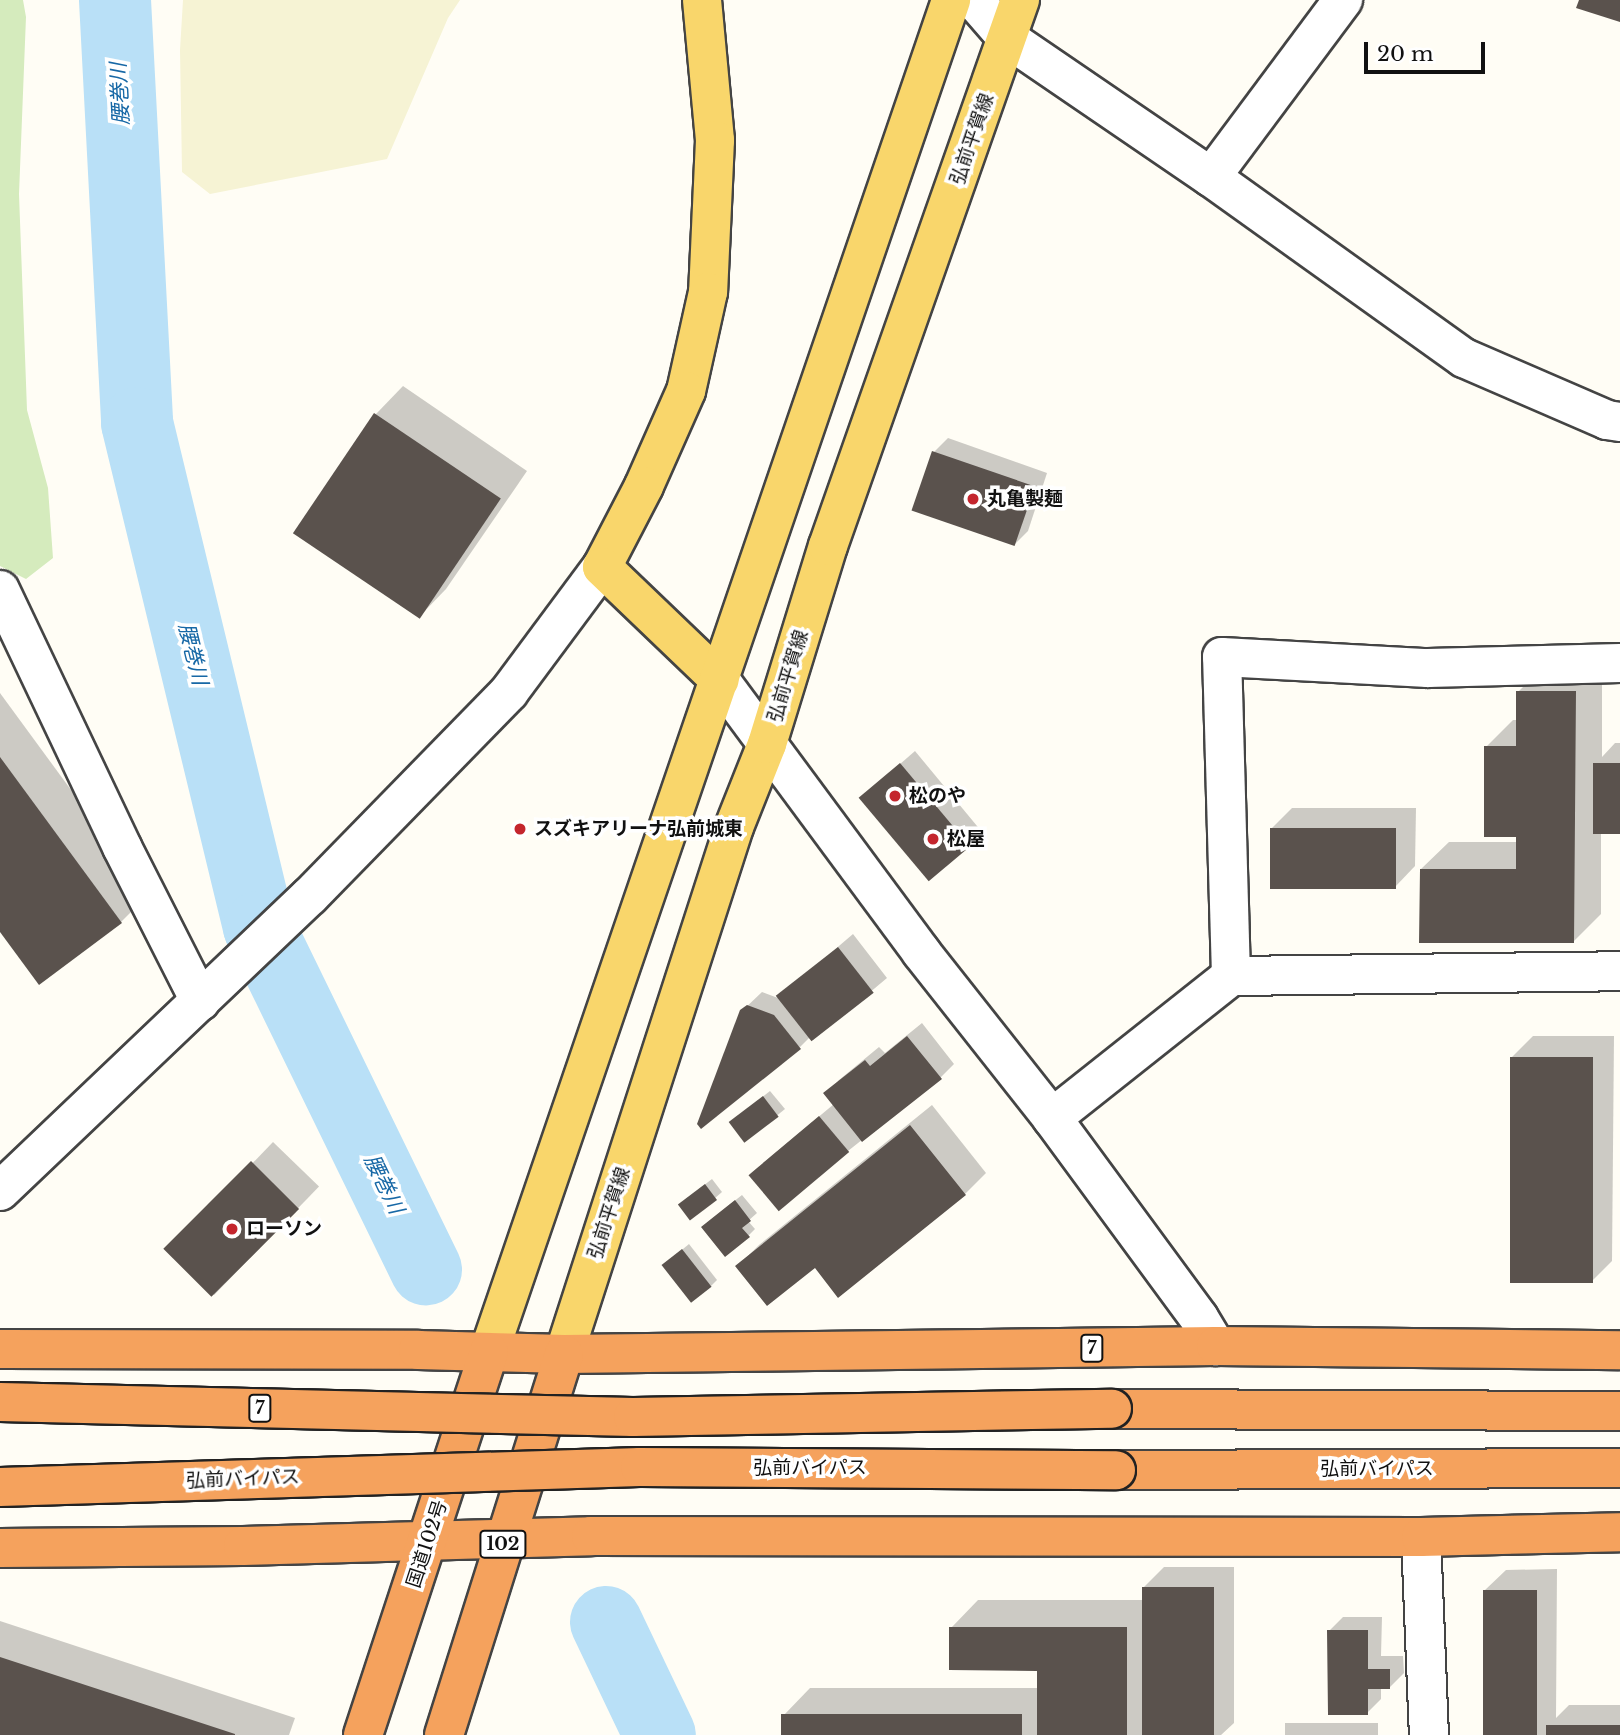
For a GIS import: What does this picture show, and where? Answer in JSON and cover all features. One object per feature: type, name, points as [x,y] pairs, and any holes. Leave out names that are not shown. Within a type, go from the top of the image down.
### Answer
[{"type":"highway","name":"7","points":[[0,1349],[564,1354],[1216,1346],[1620,1350]]},
{"type":"highway","name":"国道102号","points":[[363,1735],[489,1352]]},
{"type":"highway","name":"102","points":[[444,1735],[564,1354]]},
{"type":"highway","name":"7","points":[[0,1402],[633,1417],[1112,1409],[1620,1411]]},
{"type":"highway","name":"弘前バイパス","points":[[0,1487],[640,1467],[1620,1468]]},
{"type":"highway","points":[[0,1548],[428,1542],[591,1536],[1421,1537],[1620,1532]]},
{"type":"main road","points":[[702,0],[715,140],[708,292],[686,391],[644,486],[602,567],[720,680]]},
{"type":"main road","points":[[489,1352],[951,0]]},
{"type":"main road","name":"弘前平賀線","points":[[564,1354],[734,827],[767,744],[828,546],[1020,0]]},
{"type":"street","points":[[974,0],[1007,38],[1212,177],[1464,358],[1606,420],[1620,422]]},
{"type":"street","points":[[1212,177],[1343,0]]},
{"type":"street","points":[[0,1191],[310,896],[509,692],[602,567]]},
{"type":"street","points":[[0,590],[200,1001]]},
{"type":"street","points":[[1231,976],[1222,657],[1428,668],[1620,663]]},
{"type":"street","points":[[720,680],[921,952],[1052,1118],[1199,1318],[1216,1346]]},
{"type":"street","points":[[1052,1118],[1231,976],[1620,971]]},
{"type":"street","points":[[1421,1537],[1429,1735]]},
{"type":"shaded area","points":[[183,0],[460,0],[448,18],[387,159],[210,194],[182,172],[180,50]]},
{"type":"green space","points":[[0,0],[23,0],[26,17],[19,194],[27,410],[48,488],[53,558],[26,579],[0,566]]},
{"type":"building","points":[[1579,0],[1620,0],[1620,22],[1576,8]]},
{"type":"building","points":[[374,413],[501,499],[420,619],[293,533]]},
{"type":"building","name":"丸亀製麺","points":[[932,451],[1035,486],[1015,546],[911,511]]},
{"type":"building","points":[[1516,691],[1576,691],[1574,943],[1419,943],[1420,869],[1516,869],[1516,837],[1484,837],[1484,746],[1516,746]]},
{"type":"building","points":[[0,757],[122,923],[39,985],[0,932]]},
{"type":"building","points":[[900,763],[970,846],[929,881],[859,798]]},
{"type":"building","points":[[1593,763],[1620,763],[1620,834],[1593,834]]},
{"type":"building","points":[[1270,828],[1396,828],[1396,889],[1270,889]]},
{"type":"building","points":[[838,947],[874,993],[811,1041],[776,996]]},
{"type":"building","points":[[747,1005],[774,1015],[801,1049],[701,1129],[697,1124],[740,1010]]},
{"type":"building","points":[[907,1036],[942,1079],[862,1142],[823,1093],[865,1060],[870,1066]]},
{"type":"building","points":[[1510,1057],[1593,1057],[1593,1283],[1510,1283]]},
{"type":"building","points":[[763,1096],[779,1117],[744,1143],[729,1122]]},
{"type":"building","points":[[819,1116],[849,1152],[779,1211],[749,1175]]},
{"type":"building","points":[[910,1125],[966,1195],[838,1298],[815,1268],[767,1306],[735,1266]]},
{"type":"building","points":[[251,1161],[299,1209],[211,1297],[163,1249]]},
{"type":"building","points":[[705,1184],[717,1200],[690,1220],[678,1204]]},
{"type":"building","points":[[735,1200],[751,1221],[742,1228],[750,1237],[725,1257],[701,1227]]},
{"type":"building","points":[[682,1249],[712,1287],[691,1303],[662,1265]]},
{"type":"building","points":[[1142,1587],[1214,1587],[1214,1735],[1142,1735]]},
{"type":"building","points":[[1483,1590],[1537,1590],[1537,1735],[1483,1735]]},
{"type":"building","points":[[949,1627],[1127,1627],[1127,1735],[1037,1735],[1037,1671],[949,1670]]},
{"type":"building","points":[[1327,1630],[1368,1630],[1368,1669],[1390,1669],[1390,1689],[1368,1689],[1368,1715],[1328,1715]]},
{"type":"building","points":[[0,1657],[235,1734],[235,1735],[0,1735]]},
{"type":"building","points":[[781,1714],[1022,1714],[1022,1735],[781,1735]]},
{"type":"building","points":[[1546,1725],[1620,1725],[1620,1735],[1546,1735]]},
{"type":"waterway","name":"腰巻川","points":[[115,0],[137,423],[259,927],[426,1269]]},
{"type":"waterway","name":"腰巻川","points":[[606,1622],[660,1735]]},
{"type":"place","name":"丸亀製麺","points":[[973,499]]},
{"type":"place","name":"松のや","points":[[895,796]]},
{"type":"place","name":"スズキアリーナ弘前城東","points":[[520,829]]},
{"type":"place","name":"松屋","points":[[933,839]]},
{"type":"place","name":"ローソン","points":[[232,1229]]}]
